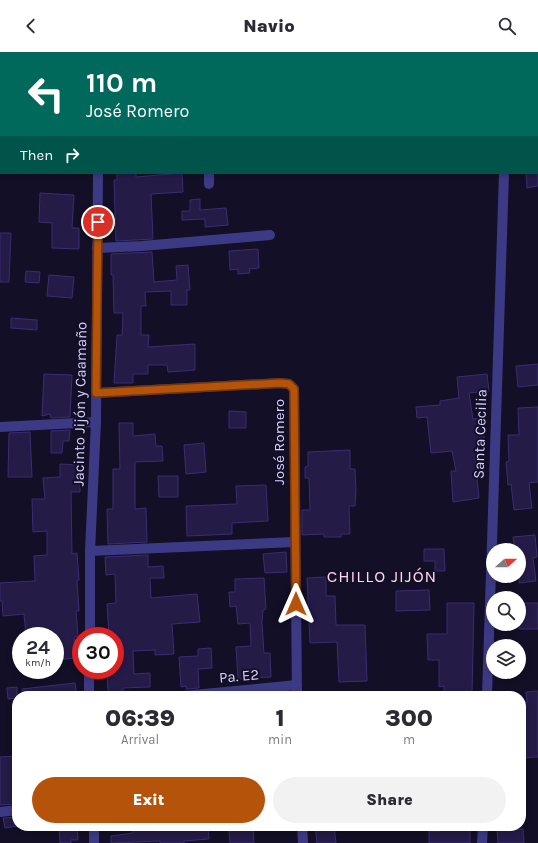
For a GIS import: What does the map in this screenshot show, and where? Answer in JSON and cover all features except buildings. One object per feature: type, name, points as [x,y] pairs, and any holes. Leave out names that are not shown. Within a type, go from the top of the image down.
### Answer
[{"type":"street","name":"Jacinto Jijón y Caamaño","points":[[90,627],[90,551],[96,422],[98,174]]},
{"type":"street","points":[[209,174],[209,184]]},
{"type":"street","name":"Santa Cecilia","points":[[487,691],[504,174]]},
{"type":"street","points":[[97,248],[142,246],[270,235]]},
{"type":"street","name":"José Romero","points":[[96,393],[280,383],[289,384],[294,389],[297,691]]},
{"type":"street","points":[[0,427],[96,422]]},
{"type":"street","points":[[90,551],[295,542]]},
{"type":"street","points":[[89,679],[89,691]]},
{"type":"street","name":"Pa. E2","points":[[235,691],[297,685]]},
{"type":"street","points":[[0,812],[12,811]]},
{"type":"street","points":[[94,831],[94,843]]},
{"type":"street","points":[[302,831],[303,843]]},
{"type":"street","points":[[482,843],[483,831]]},
{"type":"district","name":"CHILLO JIJÓN","points":[[382,576]]},
{"type":"route","points":[[98,222],[96,393],[280,383],[289,384],[294,389],[296,604]]}]
